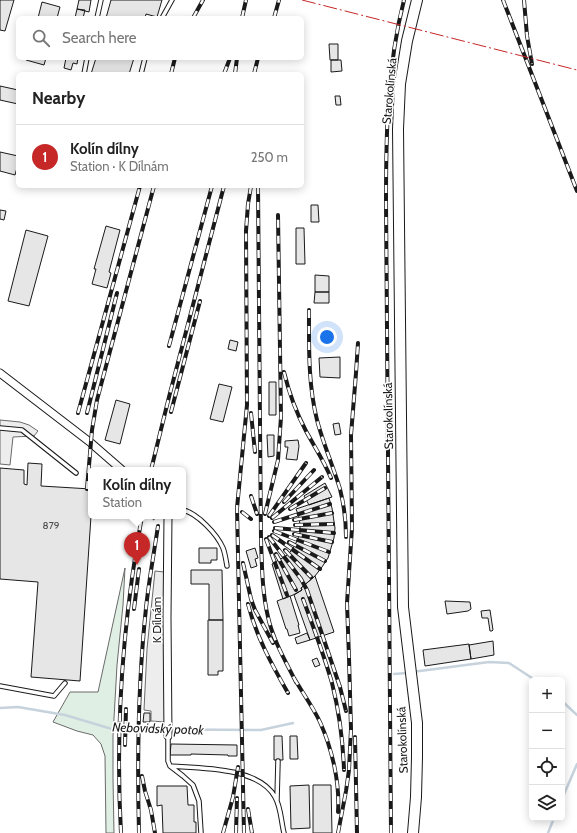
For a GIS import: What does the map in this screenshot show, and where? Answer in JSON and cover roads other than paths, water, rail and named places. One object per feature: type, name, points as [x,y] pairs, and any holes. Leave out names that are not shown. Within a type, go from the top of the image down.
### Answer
[{"type":"street","name":"Starokolínská","points":[[413,833],[416,797],[417,744],[411,672],[403,607],[398,129],[400,84],[406,41],[417,0]]},
{"type":"street","points":[[0,373],[91,443],[119,467]]},
{"type":"street","name":"K Dílnám","points":[[168,519],[168,736]]},
{"type":"lane","points":[[97,16],[101,0]]},
{"type":"lane","points":[[163,16],[172,0]]},
{"type":"lane","points":[[84,72],[87,60]]},
{"type":"lane","points":[[142,72],[144,60]]},
{"type":"lane","points":[[0,428],[22,430],[76,472]]},
{"type":"lane","points":[[186,511],[196,516],[216,536],[223,547],[227,566]]},
{"type":"lane","points":[[0,686],[54,696],[65,683]]},
{"type":"lane","points":[[168,736],[167,757],[170,766],[192,785],[199,801],[201,833]]},
{"type":"lane","points":[[277,801],[278,761]]},
{"type":"lane","points":[[170,766],[229,771],[251,777],[262,782],[271,791],[277,801],[284,833]]},
{"type":"waterway","name":"Nebovidský potok","points":[[412,672],[489,662],[509,663],[530,677]]},
{"type":"waterway","name":"Nebovidský potok","points":[[394,674],[407,673]]},
{"type":"waterway","name":"Nebovidský potok","points":[[565,704],[577,715]]},
{"type":"waterway","name":"Nebovidský potok","points":[[0,708],[18,707],[65,715],[112,729],[261,730],[293,723]]},
{"type":"waterway","points":[[565,792],[577,764]]},
{"type":"waterway","points":[[548,833],[553,821]]},
{"type":"railway","points":[[194,16],[203,0]]},
{"type":"railway","points":[[242,16],[246,0]]},
{"type":"railway","points":[[275,16],[279,0]]},
{"type":"railway","points":[[391,833],[386,151],[391,75],[398,25],[404,0]]},
{"type":"railway","points":[[503,0],[577,191]]},
{"type":"railway","points":[[524,0],[527,36],[532,64]]},
{"type":"railway","points":[[172,72],[174,60]]},
{"type":"railway","points":[[225,72],[229,60]]},
{"type":"railway","points":[[235,72],[237,60]]},
{"type":"railway","points":[[254,72],[258,60]]},
{"type":"railway","points":[[78,413],[139,188]]},
{"type":"railway","points":[[89,467],[92,430],[97,400],[153,188]]},
{"type":"railway","points":[[169,346],[211,188]]},
{"type":"railway","points":[[152,467],[223,188]]},
{"type":"railway","points":[[244,833],[237,508],[247,405],[246,231],[251,188]]},
{"type":"railway","points":[[258,188],[261,540],[263,578],[266,607],[270,626],[280,651],[296,682]]},
{"type":"railway","points":[[265,514],[278,460],[281,417],[278,215]]},
{"type":"railway","points":[[87,413],[117,293]]},
{"type":"railway","points":[[171,412],[200,301]]},
{"type":"railway","points":[[309,310],[310,365],[314,406],[319,429],[343,501],[346,537]]},
{"type":"railway","points":[[338,833],[349,770],[351,729],[347,603],[352,528],[351,435],[358,343]]},
{"type":"railway","points":[[284,372],[299,417],[331,478]]},
{"type":"railway","points":[[251,413],[255,452]]},
{"type":"railway","points":[[269,516],[306,463]]},
{"type":"railway","points":[[284,502],[314,470]]},
{"type":"railway","points":[[87,489],[88,477]]},
{"type":"railway","points":[[272,518],[322,477]]},
{"type":"railway","points":[[290,509],[325,488]]},
{"type":"railway","points":[[251,496],[257,514]]},
{"type":"railway","points":[[274,522],[330,504]]},
{"type":"railway","points":[[242,512],[251,519]]},
{"type":"railway","points":[[294,520],[332,513]]},
{"type":"railway","points":[[121,833],[119,753],[122,674],[130,594],[141,519]]},
{"type":"railway","points":[[295,525],[333,524]]},
{"type":"railway","points":[[139,833],[138,749],[141,664],[147,598],[158,526]]},
{"type":"railway","points":[[275,528],[334,533]]},
{"type":"railway","points":[[274,531],[329,552]]},
{"type":"railway","points":[[294,534],[332,542]]},
{"type":"railway","points":[[272,535],[320,569]]},
{"type":"railway","points":[[269,537],[301,579],[307,590],[340,687],[346,711]]},
{"type":"railway","points":[[266,539],[287,595]]},
{"type":"railway","points":[[289,542],[325,561]]},
{"type":"railway","points":[[285,550],[311,577]]},
{"type":"railway","points":[[276,554],[296,590]]},
{"type":"railway","points":[[243,563],[255,610],[273,643]]},
{"type":"railway","points":[[134,609],[139,569]]},
{"type":"railway","points":[[303,599],[332,683],[337,704],[343,748],[344,770]]},
{"type":"railway","points":[[248,604],[260,639],[270,661],[288,693]]},
{"type":"railway","points":[[294,678],[317,716],[328,743],[338,789],[338,812]]},
{"type":"railway","points":[[125,745],[126,709]]},
{"type":"railway","points":[[355,737],[357,833]]},
{"type":"railway","points":[[223,833],[233,797],[238,767]]},
{"type":"railway","points":[[142,776],[151,810],[155,833]]},
{"type":"railway","points":[[236,833],[237,798]]},
{"type":"railway","points":[[248,809],[252,833]]},
{"type":"place","name":"Kolín dílny","points":[[137,565]]}]
